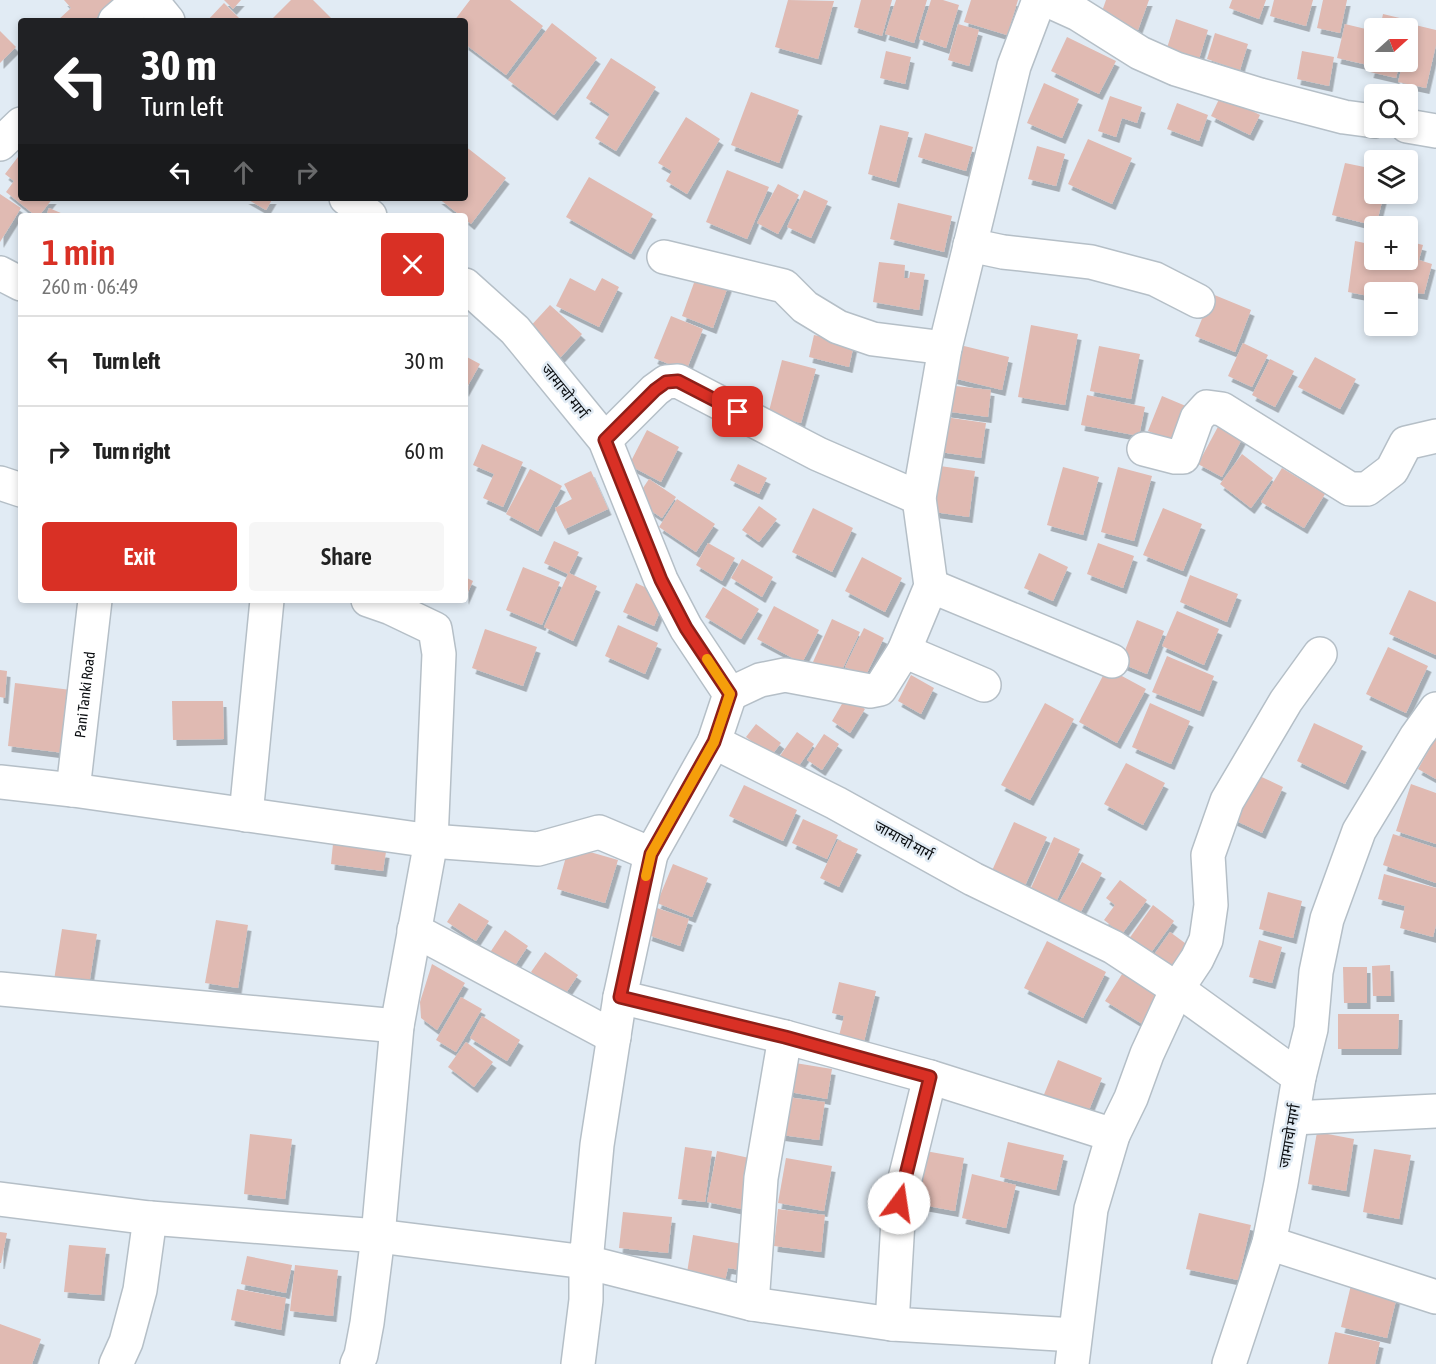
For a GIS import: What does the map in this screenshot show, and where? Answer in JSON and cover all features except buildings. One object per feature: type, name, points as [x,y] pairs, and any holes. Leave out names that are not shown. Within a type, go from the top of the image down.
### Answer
[{"type":"street","points":[[118,18],[139,0]]},
{"type":"street","points":[[151,0],[166,18]]},
{"type":"street","points":[[578,1364],[586,1300],[586,1262],[597,1145],[620,997],[651,854],[714,742],[730,694],[760,680],[785,675],[870,691],[880,689],[904,651],[930,586],[919,498],[945,348],[1014,66],[1039,0]]},
{"type":"street","points":[[1047,0],[1078,14],[1140,53],[1176,69],[1260,95],[1344,117],[1364,120]]},
{"type":"street","points":[[0,144],[18,127]]},
{"type":"street","points":[[1418,128],[1436,131]]},
{"type":"street","points":[[350,201],[366,213]]},
{"type":"street","points":[[970,245],[1003,252],[1091,262],[1155,279],[1198,301]]},
{"type":"street","points":[[664,257],[784,286],[805,307],[838,327],[873,339],[945,348]]},
{"type":"street","points":[[0,273],[18,282]]},
{"type":"street","name":"जामाचो मार्ग","points":[[468,288],[515,330],[605,440],[661,580],[686,628],[730,694]]},
{"type":"street","points":[[605,440],[655,390],[666,382],[678,381],[818,454],[919,498]]},
{"type":"street","points":[[1144,449],[1183,457],[1197,418],[1207,407],[1222,409],[1350,489],[1367,489],[1392,470],[1406,443],[1436,436]]},
{"type":"street","points":[[0,483],[18,489]]},
{"type":"street","points":[[930,586],[1112,661]]},
{"type":"street","name":"Pani Tanki Road","points":[[73,790],[94,603]]},
{"type":"street","points":[[246,814],[267,603]]},
{"type":"street","points":[[357,1364],[361,1356],[367,1323],[378,1236],[397,1026],[431,841],[439,654],[435,629],[377,603]]},
{"type":"street","points":[[904,651],[984,685]]},
{"type":"street","points":[[0,1199],[150,1218],[378,1236],[586,1262],[752,1304],[1074,1350],[1091,1209],[1113,1135],[1177,989],[1197,959],[1206,940],[1211,905],[1208,855],[1227,801],[1286,701],[1320,654]]},
{"type":"street","points":[[1299,1077],[1311,1029],[1316,972],[1327,919],[1359,831],[1416,737],[1436,709]]},
{"type":"street","name":"जामाचो मार्ग","points":[[714,742],[836,803],[973,879],[1113,947],[1177,989],[1299,1077],[1269,1243],[1229,1364]]},
{"type":"street","points":[[0,782],[73,790],[431,841],[538,849],[599,832],[651,854]]},
{"type":"street","points":[[414,930],[614,1036]]},
{"type":"street","points":[[0,989],[397,1026]]},
{"type":"street","points":[[620,997],[785,1037],[930,1077],[1113,1135]]},
{"type":"street","points":[[752,1304],[761,1178],[785,1037]]},
{"type":"street","points":[[892,1324],[899,1203],[930,1077]]},
{"type":"street","points":[[1293,1118],[1436,1111]]},
{"type":"street","points":[[116,1364],[126,1342],[140,1290],[150,1218]]},
{"type":"street","points":[[1269,1243],[1436,1297]]},
{"type":"slow traffic","points":[[646,876],[651,854],[714,742],[730,694],[707,659]]},
{"type":"route","points":[[738,412],[678,381],[666,382],[605,440],[661,580],[686,628],[730,694],[714,742],[651,854],[620,997],[785,1037],[930,1077],[899,1203]]}]
